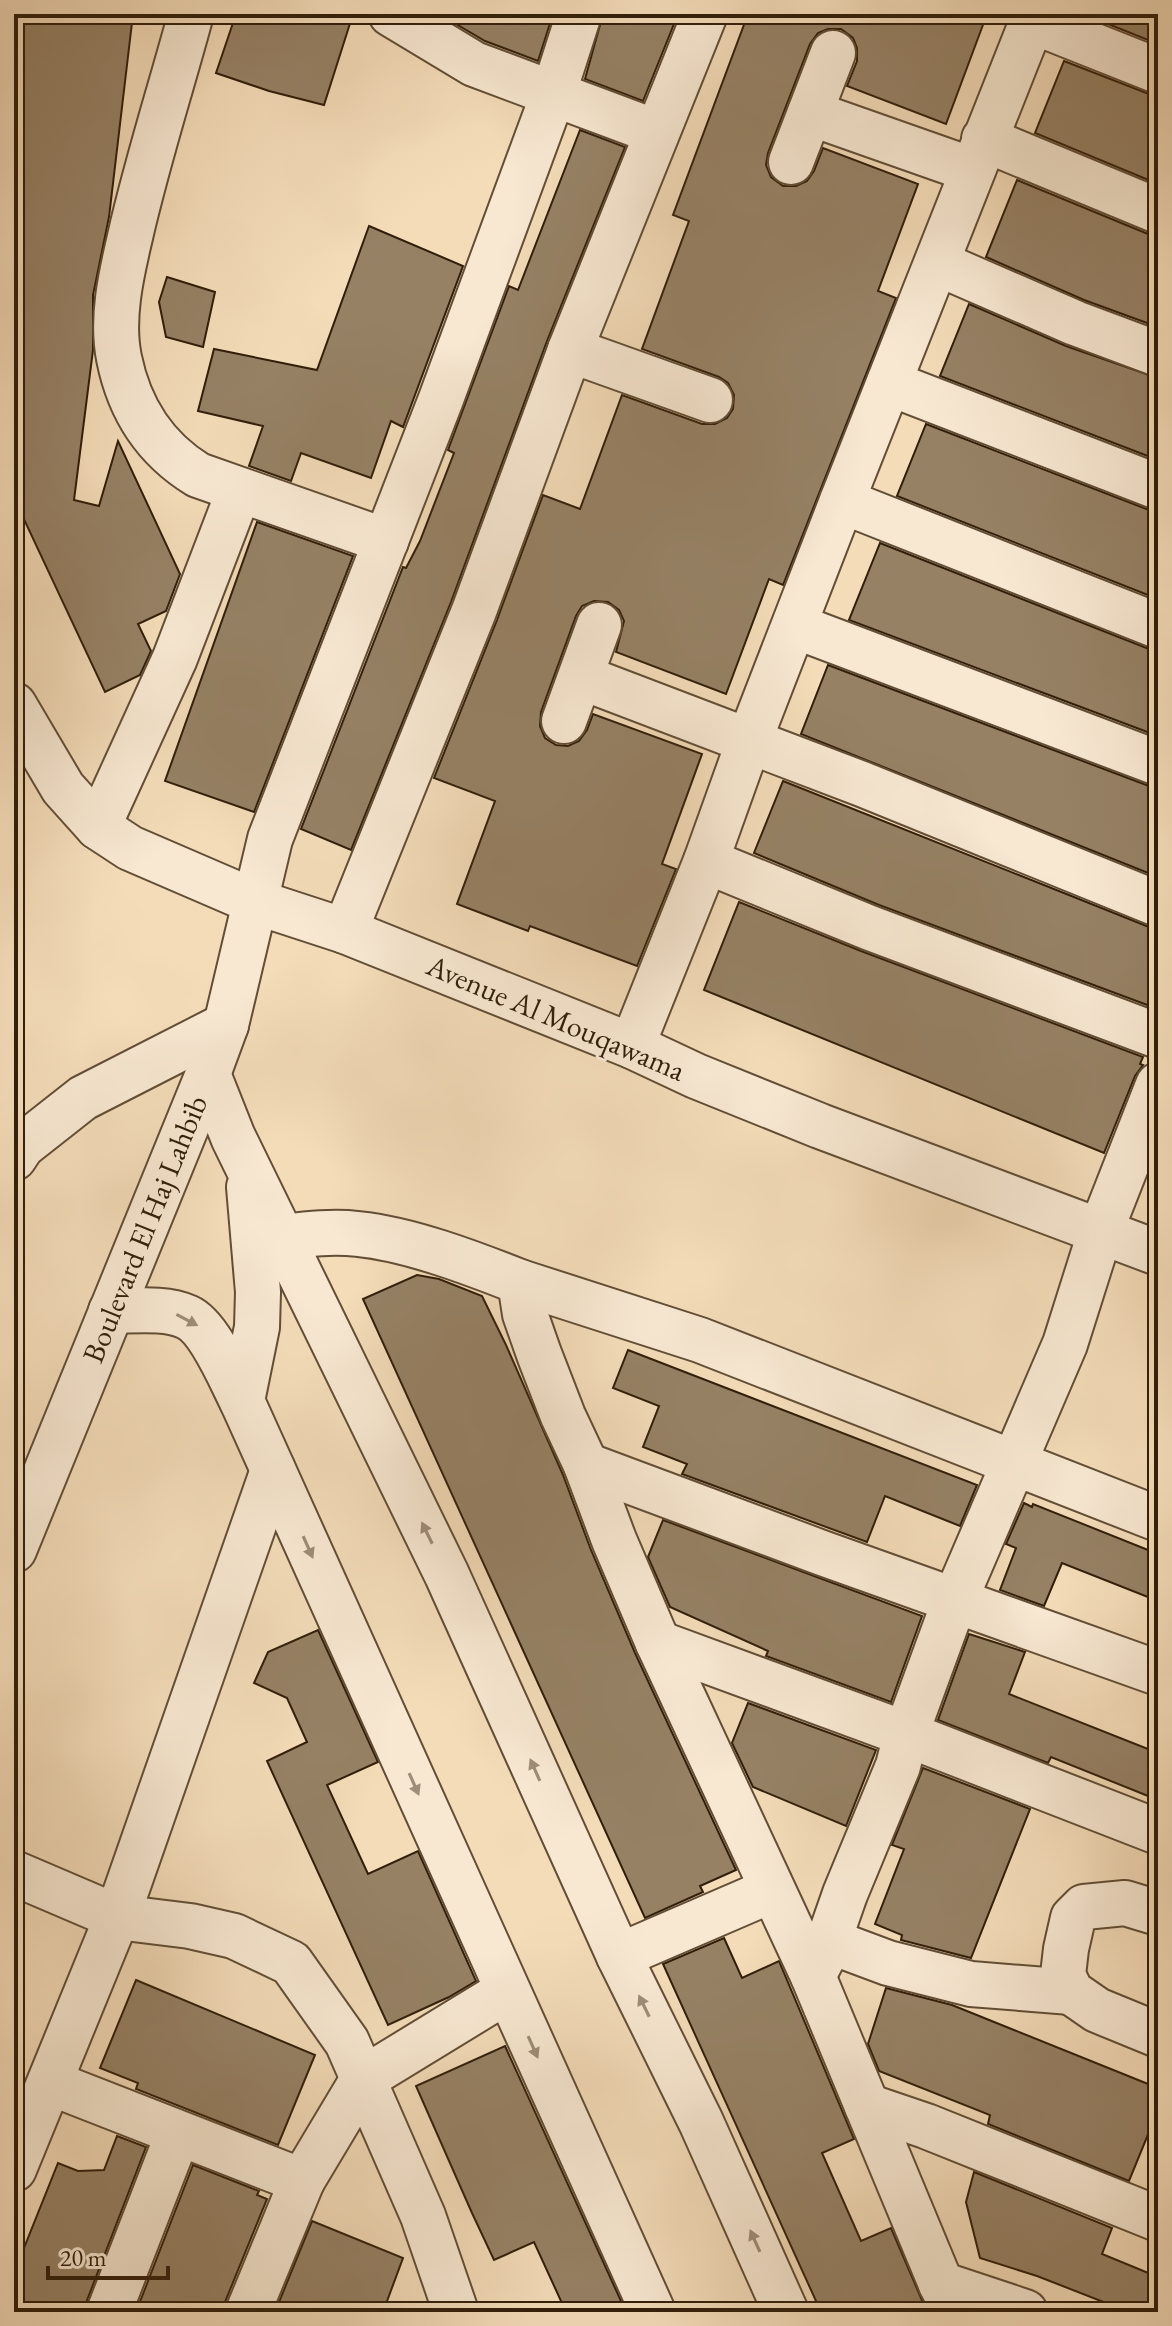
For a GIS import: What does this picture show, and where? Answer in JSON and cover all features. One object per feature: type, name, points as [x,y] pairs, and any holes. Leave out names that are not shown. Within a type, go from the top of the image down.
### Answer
[{"type":"street","points":[[191,14],[139,199],[125,261],[116,315],[118,356],[128,391],[152,438],[178,463],[198,475],[386,541]]},
{"type":"street","points":[[391,14],[474,64],[656,132]]},
{"type":"street","name":"Boulevard El Haj Lahbib","points":[[14,1550],[208,1074],[226,1025],[270,839],[386,541],[553,95],[579,14]]},
{"type":"street","points":[[345,931],[474,611],[570,350],[705,14]]},
{"type":"street","points":[[632,1046],[1033,17],[1158,71]]},
{"type":"street","points":[[791,162],[833,53]]},
{"type":"street","points":[[810,113],[978,154],[1158,211]]},
{"type":"street","points":[[937,263],[1030,304],[1158,354]]},
{"type":"street","points":[[570,350],[710,400]]},
{"type":"street","points":[[889,383],[1158,487]]},
{"type":"street","points":[[98,827],[175,658],[239,491]]},
{"type":"street","points":[[842,501],[1158,626]]},
{"type":"street","points":[[564,721],[599,625]]},
{"type":"street","points":[[795,626],[1158,763]]},
{"type":"street","points":[[581,677],[1158,904]]},
{"type":"street","name":"Avenue Al Mouqawama","points":[[16,713],[63,788],[98,827],[130,848],[253,901],[345,931],[632,1046],[696,1076],[820,1126],[1158,1253]]},
{"type":"street","points":[[706,861],[870,928],[1158,1036]]},
{"type":"street","points":[[14,1158],[22,1146],[83,1098],[226,1025]]},
{"type":"street","points":[[208,1074],[233,1137],[447,1575],[619,1956],[701,2122],[786,2312]]},
{"type":"street","points":[[821,1958],[898,1766],[906,1734],[955,1600],[1065,1344],[1101,1230],[1158,1085]]},
{"type":"street","points":[[242,1401],[257,1327],[258,1292],[246,1161]]},
{"type":"street","points":[[283,1237],[359,1234],[443,1255],[700,1340],[1158,1519]]},
{"type":"street","points":[[520,1282],[525,1314],[539,1354],[658,1643],[772,1890],[821,1958],[867,2106],[948,2298],[1025,2312]]},
{"type":"street","points":[[111,1311],[164,1312],[188,1317],[207,1338],[242,1401],[653,2312]]},
{"type":"street","points":[[586,1465],[1158,1673]]},
{"type":"street","points":[[14,2169],[117,1917],[273,1470]]},
{"type":"street","points":[[658,1643],[906,1734],[1158,1832]]},
{"type":"street","points":[[14,1873],[117,1917],[190,1926],[234,1936],[291,1963],[347,2042],[423,2216],[456,2312]]},
{"type":"street","points":[[619,1956],[772,1890]]},
{"type":"street","points":[[1158,1913],[1125,1903],[1084,1907],[1073,1918],[1063,1975],[1071,1992],[1097,2010],[1158,2035]]},
{"type":"street","points":[[821,1958],[888,1963],[971,1984],[1071,1992]]},
{"type":"street","points":[[248,2312],[302,2181],[363,2079],[507,1991]]},
{"type":"street","points":[[51,2083],[302,2181]]},
{"type":"street","points":[[867,2106],[926,2126],[1158,2219]]},
{"type":"street","points":[[109,2312],[178,2134]]},
{"type":"building","points":[[14,14],[133,14],[109,217],[93,295],[93,350],[74,500],[99,506],[118,441],[180,574],[166,611],[138,624],[151,651],[140,675],[105,692],[14,498]]},
{"type":"building","points":[[236,14],[353,14],[324,105],[216,73]]},
{"type":"building","points":[[439,14],[553,14],[538,61],[485,41]]},
{"type":"building","points":[[603,14],[678,14],[643,101],[585,79]]},
{"type":"building","points":[[748,14],[987,14],[946,124],[847,86],[857,61],[853,38],[841,29],[818,33],[810,44],[768,153],[766,165],[771,177],[783,186],[796,186],[807,181],[823,148],[918,184],[878,291],[896,298],[783,585],[769,579],[726,694],[616,652],[624,621],[619,610],[608,602],[594,601],[582,606],[576,616],[541,712],[540,726],[545,738],[556,745],[568,746],[579,741],[593,714],[702,754],[662,864],[676,869],[637,966],[530,926],[528,931],[457,904],[495,801],[434,778],[543,495],[580,509],[622,395],[702,424],[715,424],[727,418],[733,409],[734,395],[728,383],[719,377],[642,349],[689,221],[673,215]]},
{"type":"building","points":[[1083,14],[1158,14],[1158,44]]},
{"type":"building","points":[[1064,61],[1158,95],[1158,184],[1035,133]]},
{"type":"building","points":[[580,130],[625,147],[547,341],[451,602],[351,850],[301,829],[403,567],[406,568],[420,541],[454,453],[448,450],[509,286],[518,290]]},
{"type":"building","points":[[1017,180],[1148,234],[1158,235],[1158,327],[1084,300],[986,257]]},
{"type":"building","points":[[369,226],[463,266],[403,427],[391,421],[371,478],[301,453],[291,481],[249,466],[263,426],[198,411],[214,349],[317,370]]},
{"type":"building","points":[[167,277],[215,292],[203,347],[166,337],[159,302]]},
{"type":"building","points":[[969,304],[1066,346],[1158,378],[1158,460],[940,376]]},
{"type":"building","points":[[926,424],[1158,511],[1158,599],[897,496]]},
{"type":"building","points":[[257,522],[353,556],[254,812],[165,781]]},
{"type":"building","points":[[880,543],[1158,650],[1158,736],[849,620]]},
{"type":"building","points":[[828,665],[1158,787],[1158,877],[801,734]]},
{"type":"building","points":[[783,781],[1158,928],[1158,1009],[879,905],[754,853]]},
{"type":"building","points":[[739,902],[1143,1057],[1140,1064],[1143,1065],[1135,1076],[1104,1153],[704,990]]},
{"type":"building","points":[[417,1275],[439,1279],[482,1296],[563,1475],[635,1653],[736,1870],[700,1886],[703,1892],[645,1918],[363,1299]]},
{"type":"building","points":[[628,1350],[977,1485],[960,1526],[885,1496],[867,1542],[682,1474],[687,1464],[643,1447],[659,1406],[613,1388]]},
{"type":"building","points":[[1024,1503],[1158,1554],[1158,1601],[1062,1563],[1044,1606],[1000,1590],[1016,1548],[1006,1544]]},
{"type":"building","points":[[663,1520],[922,1616],[891,1702],[766,1656],[768,1651],[670,1607],[648,1557]]},
{"type":"building","points":[[318,1630],[378,1762],[327,1785],[368,1874],[418,1851],[476,1981],[388,2025],[267,1761],[307,1742],[287,1698],[254,1683],[268,1652]]},
{"type":"building","points":[[969,1634],[1025,1652],[1009,1694],[1158,1753],[1158,1800],[1051,1757],[1048,1763],[938,1720]]},
{"type":"building","points":[[748,1703],[876,1750],[846,1826],[753,1787],[732,1743]]},
{"type":"building","points":[[923,1768],[1030,1809],[971,1958],[901,1940],[902,1935],[875,1924],[904,1849],[892,1845]]},
{"type":"building","points":[[724,1938],[742,1978],[779,1961],[854,2139],[822,2153],[861,2241],[891,2228],[927,2312],[821,2312],[663,1964]]},
{"type":"building","points":[[136,1980],[315,2055],[278,2145],[136,2089],[138,2083],[100,2068]]},
{"type":"building","points":[[886,1988],[952,2005],[1158,2088],[1158,2135],[1149,2132],[1129,2181],[988,2124],[990,2115],[879,2071],[868,2044]]},
{"type":"building","points":[[505,2046],[626,2312],[566,2312],[534,2242],[494,2260],[472,2213],[416,2086]]},
{"type":"building","points":[[117,2136],[146,2147],[85,2312],[14,2312],[14,2273],[58,2163],[78,2171],[104,2170]]},
{"type":"building","points":[[193,2165],[259,2191],[257,2195],[267,2199],[225,2302],[224,2312],[136,2312]]},
{"type":"building","points":[[974,2172],[1112,2228],[1102,2254],[1158,2277],[1158,2312],[1129,2312],[1037,2276],[980,2258],[966,2202]]},
{"type":"building","points":[[312,2221],[403,2258],[383,2312],[275,2312]]}]
